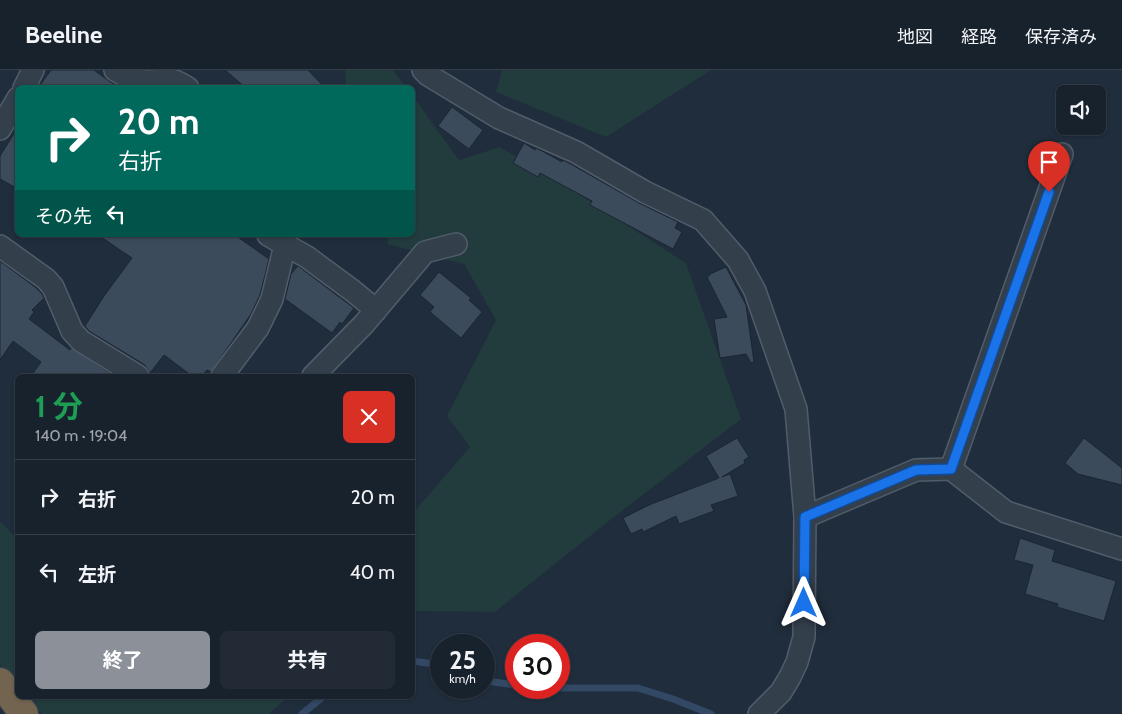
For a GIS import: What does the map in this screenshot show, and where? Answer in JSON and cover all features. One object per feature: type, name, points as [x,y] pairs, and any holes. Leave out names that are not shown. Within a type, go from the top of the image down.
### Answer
[{"type":"highway","points":[[0,682],[24,714]]},
{"type":"street","points":[[26,85],[33,70]]},
{"type":"street","points":[[115,70],[145,81],[165,78],[176,80],[184,85]]},
{"type":"street","points":[[423,70],[428,75],[499,118],[576,152],[645,192],[703,220],[738,260],[755,291],[796,409],[805,517],[804,637],[797,662],[790,677],[781,692],[759,714]]},
{"type":"street","points":[[0,129],[15,103]]},
{"type":"street","points":[[951,469],[1062,154]]},
{"type":"street","points":[[224,374],[258,328],[272,299],[276,240],[307,257],[353,290],[376,310]]},
{"type":"street","points":[[315,374],[376,310],[425,252],[456,244]]},
{"type":"street","points":[[0,246],[46,279],[53,288],[72,331],[81,341],[135,374]]},
{"type":"street","points":[[805,517],[916,470],[951,469],[1006,512],[1122,549]]},
{"type":"green space","points":[[345,70],[393,70],[404,85],[346,85]]},
{"type":"green space","points":[[502,70],[711,70],[606,137],[496,92]]},
{"type":"green space","points":[[415,99],[459,160],[500,147],[574,191],[686,263],[741,419],[495,612],[415,611],[415,511],[470,447],[447,416],[496,320],[464,264],[387,244],[389,237],[415,237]]},
{"type":"green space","points":[[0,521],[15,537],[15,683],[0,665]]},
{"type":"green space","points":[[30,699],[286,699],[269,714],[42,714]]},
{"type":"building","points":[[51,70],[94,70],[116,85],[40,85]]},
{"type":"building","points":[[225,70],[308,70],[322,85],[242,85]]},
{"type":"building","points":[[452,107],[483,130],[469,149],[438,126]]},
{"type":"building","points":[[15,132],[15,187],[0,179],[0,156]]},
{"type":"building","points":[[524,143],[562,162],[563,160],[569,163],[639,203],[678,222],[675,228],[682,232],[673,249],[590,205],[592,201],[540,173],[538,177],[513,163]]},
{"type":"building","points":[[101,237],[238,237],[269,259],[260,295],[251,314],[211,372],[207,370],[204,374],[189,374],[164,355],[150,373],[145,365],[89,331],[85,326],[132,258]]},
{"type":"building","points":[[0,261],[35,287],[44,298],[32,310],[34,312],[29,319],[70,350],[71,348],[112,374],[32,374],[41,362],[13,341],[0,360]]},
{"type":"building","points":[[298,266],[354,308],[342,324],[340,322],[332,333],[285,299],[291,274]]},
{"type":"building","points":[[726,267],[746,305],[754,362],[751,363],[746,354],[720,358],[714,319],[727,317],[707,277]]},
{"type":"building","points":[[439,272],[471,298],[469,300],[482,312],[461,338],[430,312],[434,307],[420,295]]},
{"type":"building","points":[[737,438],[749,457],[744,460],[745,463],[722,477],[730,474],[738,496],[711,505],[714,511],[679,524],[676,516],[643,532],[642,529],[631,534],[623,518],[649,505],[719,478],[706,456]]},
{"type":"building","points":[[1084,438],[1122,468],[1122,485],[1078,474],[1065,463]]},
{"type":"building","points":[[1020,538],[1055,550],[1052,561],[1116,581],[1104,621],[1057,607],[1058,604],[1025,594],[1033,565],[1014,560]]},
{"type":"waterway","points":[[415,661],[430,663]]},
{"type":"waterway","points":[[495,682],[505,684]]},
{"type":"waterway","points":[[570,688],[638,688],[711,714]]},
{"type":"waterway","points":[[302,714],[320,699]]},
{"type":"route","points":[[804,603],[805,517],[916,470],[951,469],[1049,192]]}]
